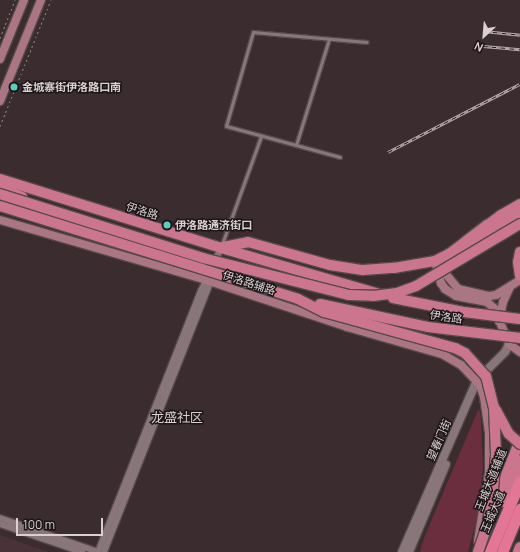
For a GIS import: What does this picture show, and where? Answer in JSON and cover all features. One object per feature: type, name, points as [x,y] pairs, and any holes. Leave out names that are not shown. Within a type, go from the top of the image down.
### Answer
[{"type":"highway","name":"王城大道","points":[[490,552],[520,481]]},
{"type":"highway","points":[[502,552],[520,510]]},
{"type":"main road","points":[[0,59],[24,0]]},
{"type":"main road","points":[[0,101],[41,0]]},
{"type":"main road","name":"伊洛路","points":[[0,179],[221,248],[393,298],[464,312],[520,319]]},
{"type":"main road","points":[[0,188],[55,211]]},
{"type":"main road","points":[[0,194],[203,258],[348,295],[373,296],[397,293],[416,286],[439,274],[458,260],[520,224]]},
{"type":"main road","points":[[221,248],[248,242],[330,265],[363,270],[394,268],[435,261],[465,242],[520,202]]},
{"type":"main road","points":[[0,206],[298,300],[324,312],[455,348],[465,353],[486,376],[494,407],[496,455],[494,490],[488,523],[477,550]]},
{"type":"main road","points":[[458,260],[472,246],[492,230],[520,212]]},
{"type":"main road","name":"伊洛路辅路","points":[[0,220],[208,281],[347,327],[442,354],[461,365],[478,383]]},
{"type":"main road","points":[[520,252],[518,262],[520,276]]},
{"type":"main road","points":[[435,261],[458,289],[489,296],[496,295],[520,280]]},
{"type":"main road","points":[[435,261],[440,283],[450,293],[487,302],[494,308],[509,344],[518,351]]},
{"type":"main road","points":[[499,322],[503,302],[510,287]]},
{"type":"main road","name":"伊洛路","points":[[298,300],[428,327],[520,338]]},
{"type":"main road","points":[[477,550],[489,461],[486,409],[478,383]]},
{"type":"main road","points":[[494,407],[509,434],[520,444]]},
{"type":"main road","name":"王城大道辅道","points":[[477,550],[520,440]]},
{"type":"main road","points":[[490,552],[520,460]]},
{"type":"main road","points":[[518,552],[520,547]]},
{"type":"street","points":[[104,552],[221,248]]},
{"type":"street","points":[[0,518],[98,552],[208,281]]},
{"type":"street","name":"望春门街","points":[[402,552],[478,383],[505,352],[509,344]]},
{"type":"street","points":[[478,383],[505,355],[518,351]]},
{"type":"street","name":"望春门街","points":[[409,552],[478,383]]},
{"type":"street","points":[[0,524],[82,552]]},
{"type":"lane","points":[[340,157],[226,126],[253,32],[367,42]]},
{"type":"lane","points":[[296,145],[329,39]]},
{"type":"lane","points":[[221,248],[261,136]]},
{"type":"lane","points":[[435,261],[474,228],[500,211],[520,202]]},
{"type":"path","points":[[0,38],[15,0]]},
{"type":"path","points":[[0,126],[51,0]]},
{"type":"shaded area","points":[[478,410],[480,411],[481,421],[483,467],[478,514],[468,552],[420,552],[424,538]]},
{"type":"shaded area","points":[[0,535],[48,552],[0,552]]},
{"type":"railway","points":[[484,31],[520,35]]},
{"type":"railway","points":[[483,46],[520,49]]},
{"type":"railway","points":[[388,152],[520,84]]},
{"type":"place","name":"金城寨街伊洛路口南","points":[[14,87]]},
{"type":"place","name":"伊洛路通济街口","points":[[167,225]]},
{"type":"district","name":"龙盛社区","points":[[177,417]]}]
